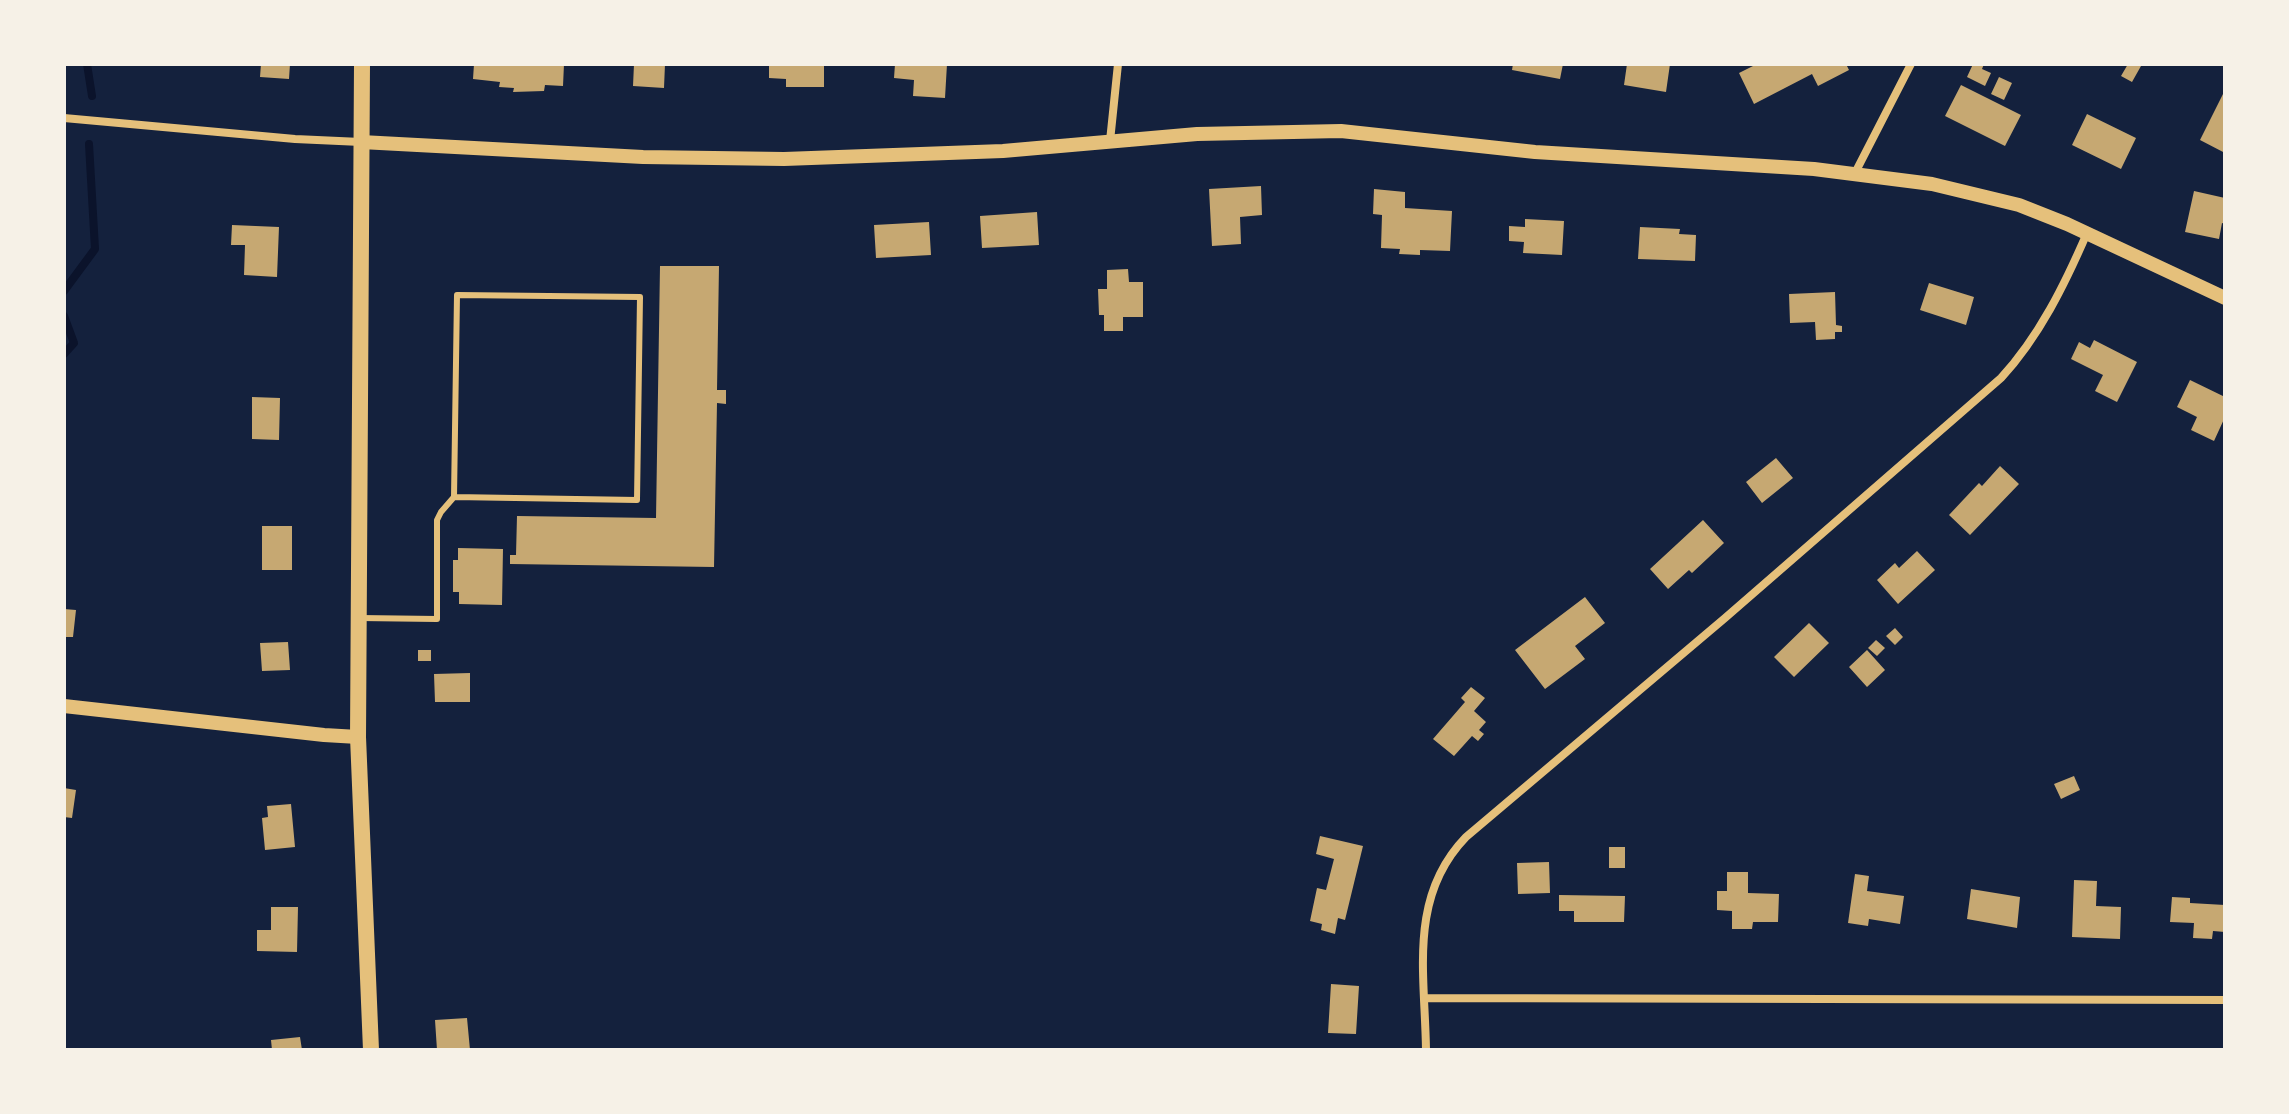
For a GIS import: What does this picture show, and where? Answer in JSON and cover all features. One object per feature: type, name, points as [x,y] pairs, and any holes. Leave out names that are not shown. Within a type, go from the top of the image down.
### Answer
[{"type":"main road","points":[[362,64],[358,737],[371,1050]]},
{"type":"street","points":[[1110,141],[1118,64]]},
{"type":"street","points":[[1855,173],[1911,64]]},
{"type":"street","points":[[64,118],[265,137],[599,156],[742,159],[1003,151],[1197,134],[1341,131],[1535,152],[1855,173],[1932,184],[2043,214],[2225,298]]},
{"type":"street","points":[[1426,1050],[1427,905],[1441,868],[1457,846],[2001,378],[2036,332],[2087,233]]},
{"type":"street","points":[[64,706],[358,737]]},
{"type":"street","points":[[1425,998],[2225,1000]]},
{"type":"lane","points":[[357,618],[437,619],[437,520],[454,497],[457,295],[640,297],[637,500],[454,497]]},
{"type":"building","points":[[261,64],[290,64],[289,79],[260,77]]},
{"type":"building","points":[[474,64],[564,64],[563,86],[545,85],[544,91],[513,92],[514,88],[499,87],[500,82],[473,79]]},
{"type":"building","points":[[634,64],[665,64],[664,88],[633,86]]},
{"type":"building","points":[[769,64],[824,64],[824,87],[786,87],[786,79],[769,78]]},
{"type":"building","points":[[895,64],[947,64],[945,98],[913,96],[914,80],[894,78]]},
{"type":"building","points":[[1513,64],[1563,64],[1560,79],[1512,70]]},
{"type":"building","points":[[1627,64],[1670,64],[1666,92],[1624,85]]},
{"type":"building","points":[[1757,64],[1846,64],[1849,70],[1818,86],[1812,74],[1754,104],[1739,73]]},
{"type":"building","points":[[1973,64],[1984,64],[1982,69],[1991,73],[1985,86],[1967,77]]},
{"type":"building","points":[[2128,64],[2141,66],[2132,82],[2121,76]]},
{"type":"building","points":[[1999,77],[2012,83],[2004,100],[1991,94]]},
{"type":"building","points":[[1961,85],[2021,115],[2005,146],[1945,116]]},
{"type":"building","points":[[2225,90],[2225,153],[2200,140]]},
{"type":"building","points":[[2087,114],[2136,138],[2121,169],[2072,145]]},
{"type":"building","points":[[1261,186],[1262,215],[1240,217],[1241,244],[1212,246],[1209,189]]},
{"type":"building","points":[[1374,189],[1405,192],[1405,208],[1452,211],[1450,251],[1420,250],[1420,255],[1399,254],[1400,249],[1381,248],[1382,215],[1373,214]]},
{"type":"building","points":[[2194,191],[2225,198],[2225,224],[2222,223],[2219,239],[2185,232]]},
{"type":"building","points":[[1037,212],[1039,245],[982,248],[980,216]]},
{"type":"building","points":[[1525,219],[1564,221],[1562,255],[1523,253],[1524,242],[1509,241],[1509,226],[1525,227]]},
{"type":"building","points":[[929,222],[931,255],[876,258],[874,225]]},
{"type":"building","points":[[232,225],[279,227],[277,277],[244,275],[245,245],[231,245]]},
{"type":"building","points":[[1640,227],[1680,229],[1679,234],[1696,235],[1695,261],[1638,259]]},
{"type":"building","points":[[660,266],[719,266],[717,390],[726,390],[726,404],[717,403],[714,567],[510,564],[510,555],[516,555],[517,516],[656,518]]},
{"type":"building","points":[[1128,269],[1129,282],[1143,282],[1143,317],[1123,317],[1123,331],[1104,331],[1104,315],[1099,315],[1098,289],[1107,289],[1107,270]]},
{"type":"building","points":[[1929,283],[1974,297],[1966,325],[1920,310]]},
{"type":"building","points":[[1835,292],[1836,325],[1842,326],[1842,332],[1835,332],[1835,339],[1816,340],[1815,322],[1790,323],[1789,294]]},
{"type":"building","points":[[2094,340],[2137,362],[2117,402],[2095,391],[2103,375],[2071,359],[2079,342],[2090,348]]},
{"type":"building","points":[[2190,380],[2225,397],[2225,417],[2214,441],[2191,430],[2197,417],[2177,407]]},
{"type":"building","points":[[252,397],[280,398],[279,440],[252,439]]},
{"type":"building","points":[[1776,458],[1793,478],[1762,503],[1746,482]]},
{"type":"building","points":[[2000,466],[2019,484],[1970,535],[1949,515]]},
{"type":"building","points":[[1703,520],[1724,543],[1692,573],[1689,570],[1668,589],[1650,569]]},
{"type":"building","points":[[262,526],[292,526],[292,570],[262,570]]},
{"type":"building","points":[[458,548],[503,549],[502,605],[459,604],[459,592],[453,592],[453,560],[458,560]]},
{"type":"building","points":[[1917,551],[1935,570],[1898,604],[1877,580],[1895,563],[1899,568]]},
{"type":"building","points":[[1585,597],[1605,623],[1575,646],[1585,659],[1545,689],[1515,650]]},
{"type":"building","points":[[64,609],[76,610],[73,637],[64,637]]},
{"type":"building","points":[[1809,623],[1829,643],[1794,677],[1774,657]]},
{"type":"building","points":[[1895,628],[1903,637],[1895,645],[1886,636]]},
{"type":"building","points":[[1876,640],[1885,648],[1877,656],[1868,648]]},
{"type":"building","points":[[288,642],[290,670],[262,671],[260,643]]},
{"type":"building","points":[[418,650],[431,650],[431,661],[418,661]]},
{"type":"building","points":[[1867,650],[1885,670],[1867,687],[1849,667]]},
{"type":"building","points":[[470,673],[470,702],[435,702],[434,674]]},
{"type":"building","points":[[1471,687],[1485,698],[1474,711],[1486,722],[1479,730],[1484,734],[1478,741],[1472,736],[1454,756],[1433,739],[1465,702],[1461,698]]},
{"type":"building","points":[[2074,776],[2080,790],[2061,799],[2054,784]]},
{"type":"building","points":[[64,788],[76,790],[72,818],[64,817]]},
{"type":"building","points":[[291,804],[295,847],[265,850],[262,818],[268,817],[267,806]]},
{"type":"building","points":[[1320,836],[1363,846],[1345,920],[1338,918],[1335,934],[1321,930],[1322,924],[1310,921],[1317,888],[1326,890],[1334,859],[1316,854]]},
{"type":"building","points":[[1609,847],[1625,847],[1625,868],[1609,868]]},
{"type":"building","points":[[1549,862],[1550,893],[1518,894],[1517,863]]},
{"type":"building","points":[[1727,872],[1748,872],[1748,893],[1779,894],[1778,922],[1753,922],[1752,929],[1732,929],[1732,911],[1717,910],[1717,891],[1727,891]]},
{"type":"building","points":[[1855,874],[1869,876],[1867,891],[1904,896],[1900,924],[1869,919],[1868,926],[1848,923]]},
{"type":"building","points":[[2074,880],[2097,881],[2096,906],[2121,907],[2120,939],[2072,937]]},
{"type":"building","points":[[1971,889],[2020,897],[2017,928],[1967,919]]},
{"type":"building","points":[[1559,895],[1625,896],[1624,922],[1574,922],[1574,911],[1559,911]]},
{"type":"building","points":[[2172,897],[2190,898],[2190,903],[2225,905],[2225,932],[2213,931],[2212,939],[2193,938],[2194,923],[2170,922]]},
{"type":"building","points":[[271,907],[298,907],[297,952],[257,951],[257,930],[271,930]]},
{"type":"building","points":[[1331,984],[1359,986],[1356,1034],[1328,1033]]},
{"type":"building","points":[[467,1018],[470,1050],[437,1050],[435,1020]]},
{"type":"building","points":[[300,1037],[302,1050],[272,1050],[271,1040]]},
{"type":"waterway","points":[[87,64],[92,96]]},
{"type":"waterway","points":[[64,291],[95,249],[89,144]]},
{"type":"waterway","points":[[64,316],[74,343],[64,354]]}]
